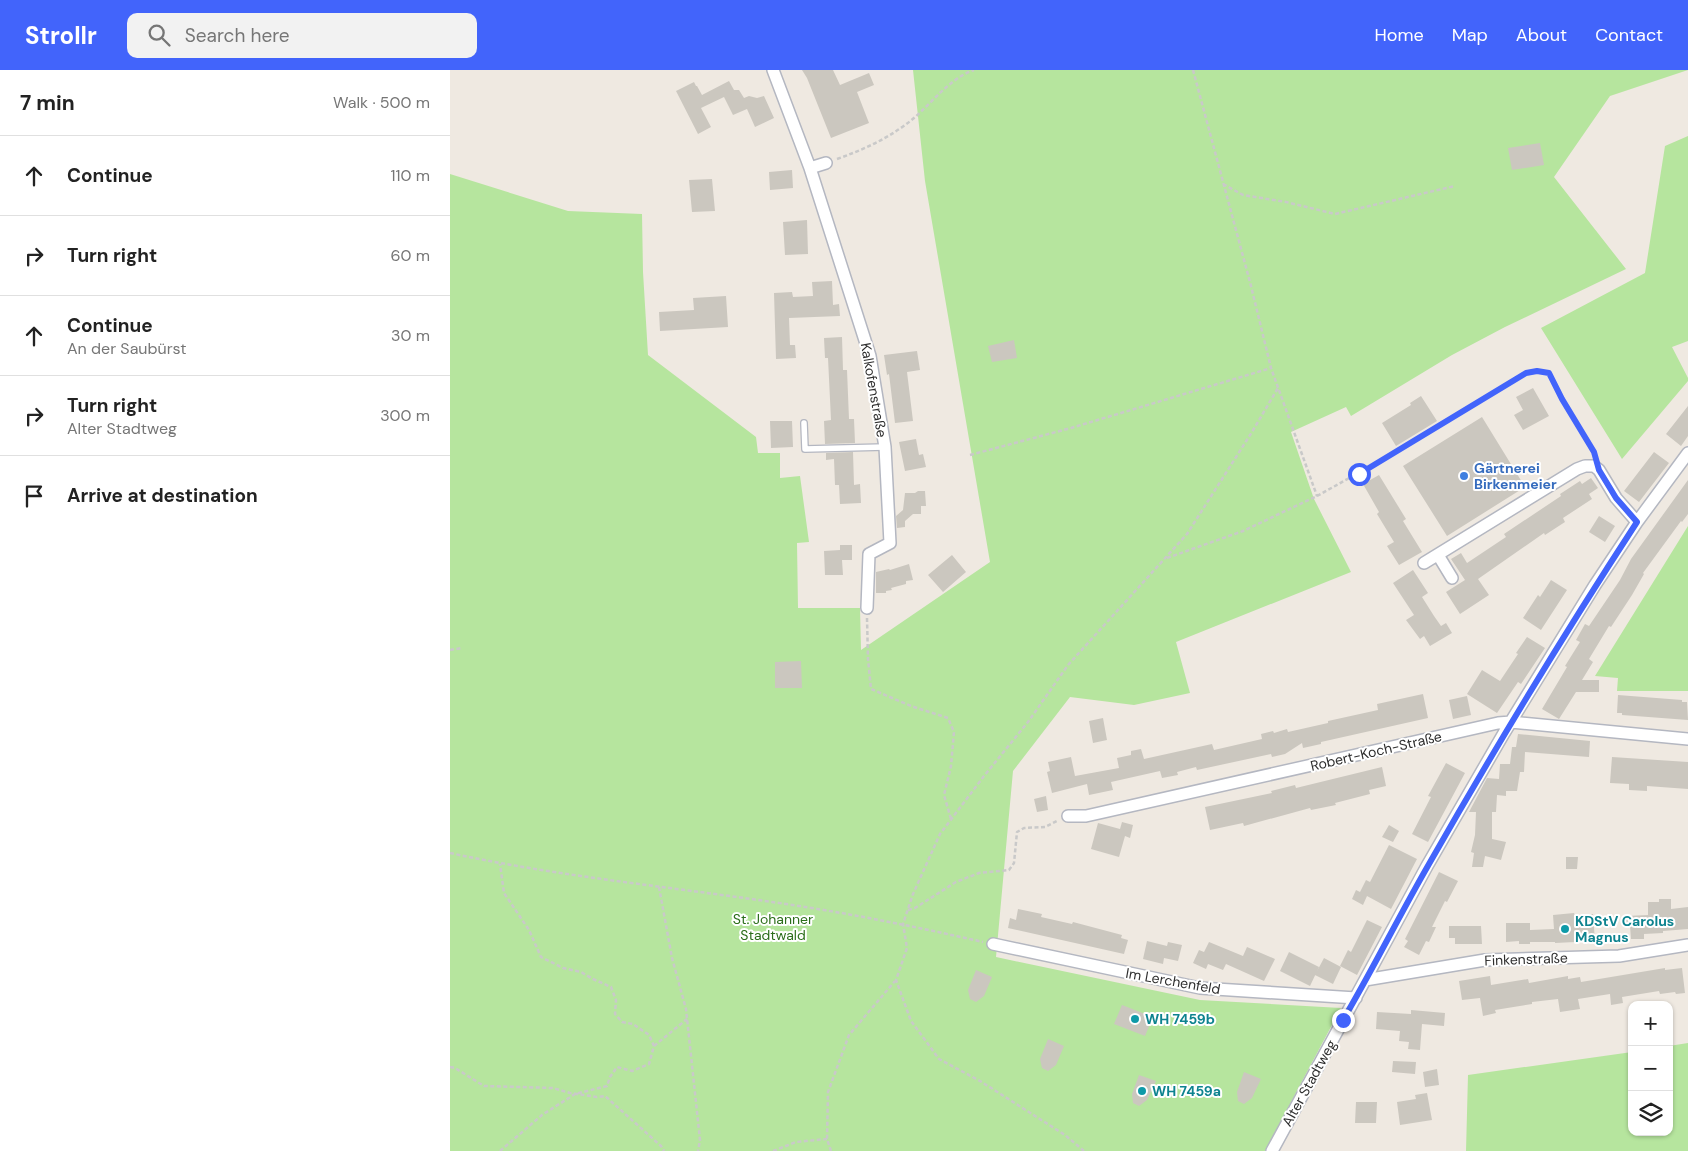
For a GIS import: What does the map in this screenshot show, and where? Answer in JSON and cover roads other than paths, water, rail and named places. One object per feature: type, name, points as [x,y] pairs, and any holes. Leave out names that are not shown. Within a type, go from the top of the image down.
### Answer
[{"type":"street","name":"Kalkofenstraße","points":[[773,70],[810,168],[867,344],[884,447],[890,543],[869,554],[867,608]]},
{"type":"street","points":[[810,168],[826,163]]},
{"type":"street","name":"Alter Stadtweg","points":[[1272,1151],[1427,866],[1511,722],[1595,585],[1637,522],[1688,452]]},
{"type":"street","points":[[1424,563],[1577,469],[1585,466],[1594,466],[1599,470],[1616,498],[1637,522]]},
{"type":"street","points":[[1438,555],[1452,578]]},
{"type":"street","name":"Robert-Koch-Straße","points":[[1068,816],[1086,816],[1498,723],[1511,722],[1688,739]]},
{"type":"street","name":"Im Lerchenfeld","points":[[993,944],[1200,988],[1356,998]]},
{"type":"street","name":"Finkenstraße","points":[[1365,980],[1485,960],[1619,956],[1688,945]]},
{"type":"lane","points":[[804,423],[805,449],[884,447]]},
{"type":"place","name":"Gärtnerei Birkenmeier","points":[[1464,476]]},
{"type":"place","name":"KDStV Carolus Magnus","points":[[1565,929]]},
{"type":"place","name":"WH 7459b","points":[[1135,1019]]},
{"type":"place","name":"WH 7459a","points":[[1142,1091]]},
{"type":"park label","name":"St. Johanner Stadtwald","points":[[773,928]]}]
